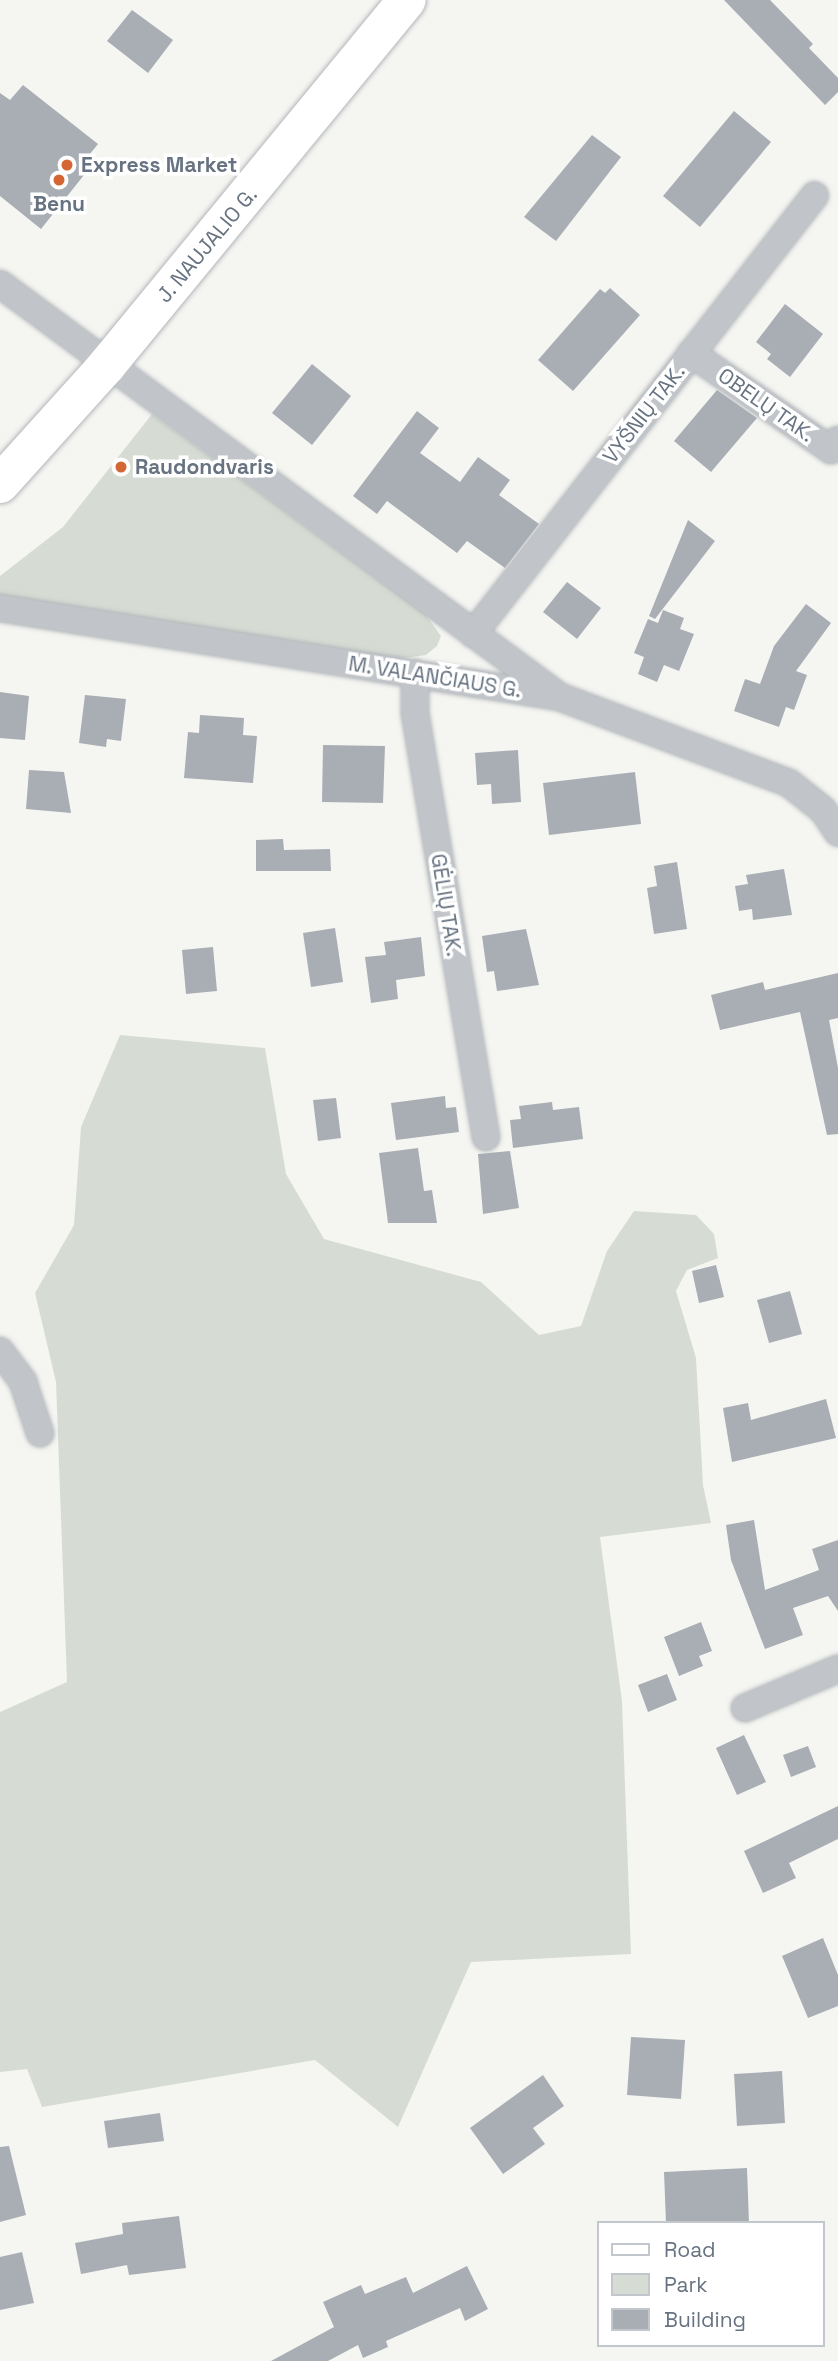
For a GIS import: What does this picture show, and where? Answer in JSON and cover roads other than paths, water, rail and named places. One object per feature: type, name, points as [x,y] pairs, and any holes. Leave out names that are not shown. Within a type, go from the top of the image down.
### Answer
[{"type":"main road","name":"J. NAUJALIO G.","points":[[0,484],[107,365],[407,0]]},
{"type":"street","name":"VYŠNIŲ TAK.","points":[[473,634],[815,195]]},
{"type":"street","points":[[0,284],[560,697]]},
{"type":"street","name":"OBELŲ TAK.","points":[[691,353],[831,450],[838,440]]},
{"type":"street","name":"M. VALANČIAUS G.","points":[[0,608],[560,697],[789,783],[823,810],[838,832]]},
{"type":"street","name":"GĖLIŲ TAK.","points":[[415,673],[415,713],[486,1137]]},
{"type":"street","points":[[0,1351],[23,1382],[40,1433]]},
{"type":"street","points":[[745,1709],[838,1669]]},
{"type":"place","name":"Express Market","points":[[67,165]]},
{"type":"place","name":"Benu","points":[[59,180]]},
{"type":"place","name":"Raudondvaris","points":[[121,467]]}]
